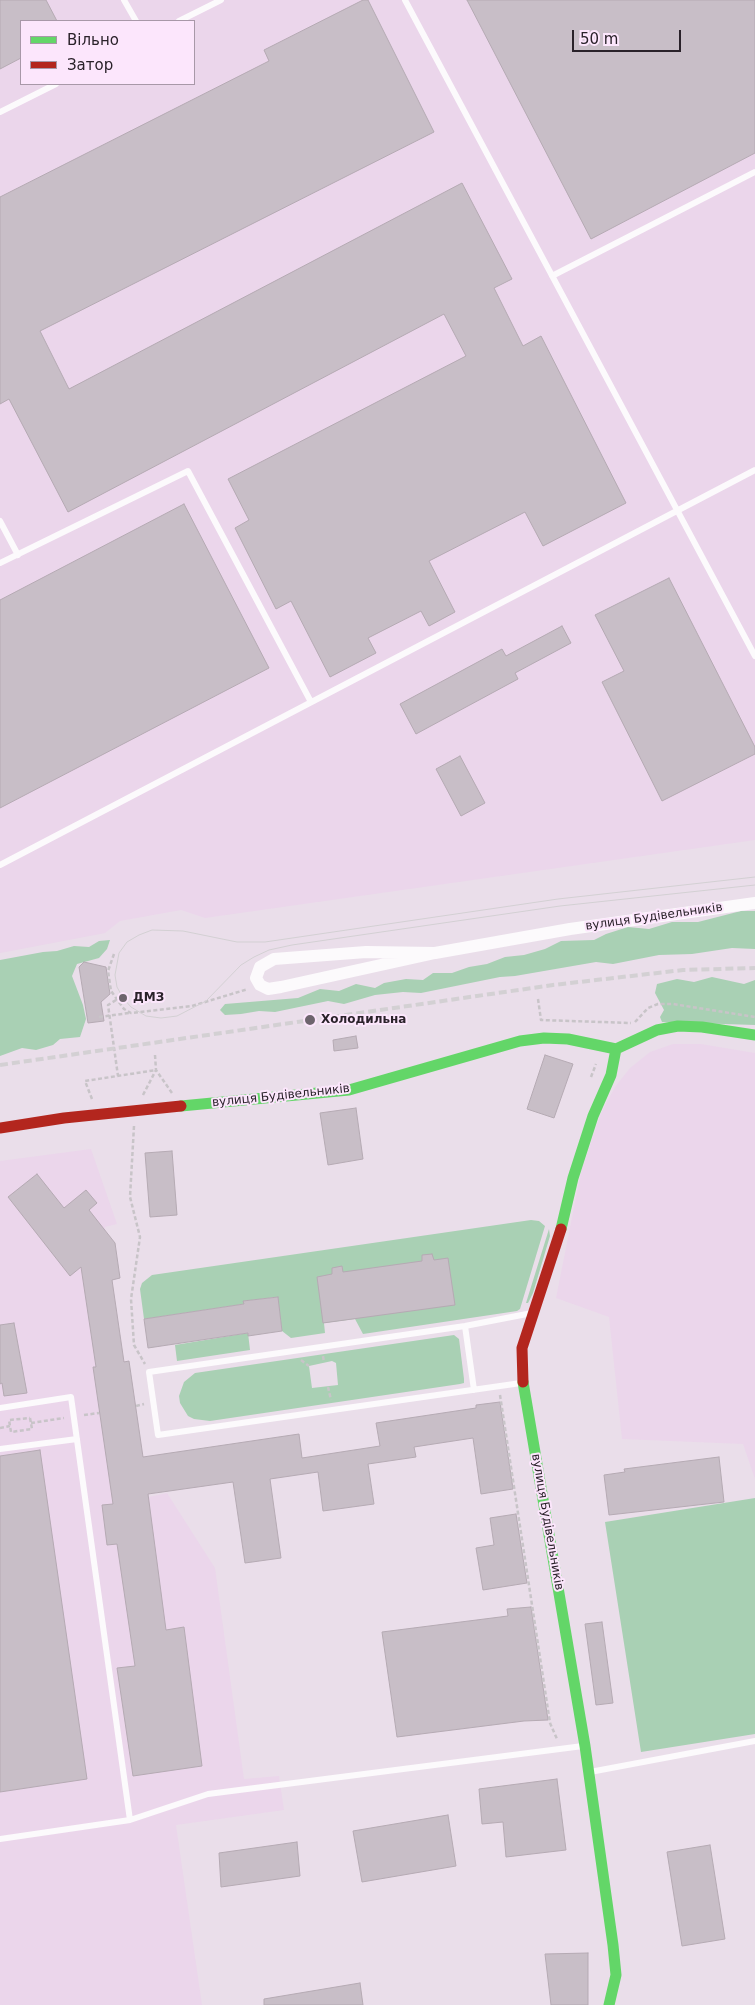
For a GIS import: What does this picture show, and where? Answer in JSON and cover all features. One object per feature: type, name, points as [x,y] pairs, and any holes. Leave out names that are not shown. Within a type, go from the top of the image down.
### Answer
[{"type":"street","name":"вулиця Будівельників","points":[[435,953],[366,952],[274,959],[260,967],[256,978],[260,985],[268,989],[435,953],[570,928],[755,903]]},
{"type":"street","points":[[613,1049],[657,1030],[678,1026],[755,1034]]},
{"type":"street","name":"вулиця Будівельників","points":[[0,1128],[98,1114],[349,1090],[520,1041],[544,1038],[568,1039],[613,1049],[611,1075],[592,1116],[558,1241],[522,1348],[523,1382],[589,1772],[616,1975],[610,2005]]},
{"type":"lane","points":[[124,0],[135,20]]},
{"type":"lane","points":[[181,20],[221,0]]},
{"type":"lane","points":[[405,0],[755,656]]},
{"type":"lane","points":[[0,112],[54,85]]},
{"type":"lane","points":[[552,276],[755,172]]},
{"type":"lane","points":[[0,865],[755,470]]},
{"type":"lane","points":[[0,563],[188,471],[312,702]]},
{"type":"lane","points":[[0,521],[18,554]]},
{"type":"lane","points":[[523,1382],[158,1435],[149,1372],[465,1326],[533,1313]]},
{"type":"lane","points":[[465,1326],[474,1390]]},
{"type":"lane","points":[[0,1408],[71,1398],[130,1820]]},
{"type":"lane","points":[[0,1450],[76,1439]]},
{"type":"lane","points":[[589,1772],[755,1741]]},
{"type":"lane","points":[[0,1839],[130,1820],[208,1794],[585,1746]]},
{"type":"path","points":[[114,954],[110,962],[109,981],[111,991],[124,1009],[131,1013]]},
{"type":"path","points":[[99,1017],[192,1006],[260,985]]},
{"type":"path","points":[[538,999],[541,1020],[634,1023],[628,1030]]},
{"type":"path","points":[[116,1000],[108,1005],[118,1076]]},
{"type":"path","points":[[590,1083],[595,1065],[613,1049]]},
{"type":"path","points":[[149,1372],[134,1345],[132,1299],[140,1237],[130,1198],[135,1110],[156,1070],[155,1055]]},
{"type":"path","points":[[98,1114],[86,1081],[156,1070]]},
{"type":"path","points":[[156,1070],[182,1106]]},
{"type":"path","points":[[502,1386],[500,1394],[550,1723],[561,1749]]},
{"type":"path","points":[[136,1406],[146,1404]]},
{"type":"path","points":[[31,1423],[100,1413]]},
{"type":"path","points":[[30,1418],[31,1423],[32,1429],[11,1432],[9,1420],[30,1418]]},
{"type":"path","points":[[0,1428],[10,1426]]},
{"type":"shaded area","points":[[0,0],[755,0],[755,840],[205,918],[181,910],[120,921],[105,933],[0,953]]},
{"type":"shaded area","points":[[673,1044],[701,1044],[755,1053],[755,1479],[743,1444],[622,1439],[609,1317],[556,1298],[581,1172],[601,1113],[615,1087],[630,1068],[650,1052]]},
{"type":"shaded area","points":[[91,1149],[117,1224],[105,1227],[123,1361],[129,1361],[149,1497],[167,1493],[215,1568],[244,1779],[279,1776],[284,1810],[176,1825],[202,2005],[0,2005],[0,1161]]},
{"type":"green space","points":[[741,911],[755,911],[755,949],[732,948],[692,954],[659,955],[613,964],[596,962],[500,977],[421,993],[403,992],[375,995],[344,1004],[328,1001],[275,1012],[259,1011],[225,1015],[220,1010],[225,1004],[298,998],[320,989],[339,991],[356,984],[375,988],[384,983],[406,979],[423,980],[433,973],[452,973],[505,957],[524,955],[545,949],[561,941],[594,940],[628,927],[649,929],[672,922],[698,922]]},
{"type":"green space","points":[[110,940],[107,949],[99,958],[77,964],[72,976],[86,1019],[80,1037],[60,1039],[53,1045],[36,1050],[22,1048],[0,1056],[0,960],[57,951],[74,946],[89,947],[99,941]]},
{"type":"green space","points":[[712,977],[744,984],[755,980],[755,1025],[662,1022],[660,1017],[664,1010],[655,993],[657,984],[677,979],[694,982]]},
{"type":"green space","points":[[531,1220],[539,1221],[545,1226],[520,1309],[517,1311],[363,1334],[355,1319],[324,1323],[325,1333],[291,1338],[282,1331],[277,1297],[244,1301],[244,1304],[144,1319],[140,1289],[142,1283],[152,1275]]},
{"type":"green space","points":[[549,1229],[550,1236],[533,1293],[528,1303],[526,1303]]},
{"type":"green space","points":[[248,1333],[250,1350],[177,1361],[175,1345]]},
{"type":"green space","points":[[454,1335],[459,1339],[464,1383],[210,1421],[194,1419],[188,1416],[180,1403],[179,1396],[184,1382],[195,1373]],"holes":[[[332,1361],[336,1363],[338,1385],[312,1388],[309,1366]]]},
{"type":"green space","points":[[755,1498],[755,1734],[641,1752],[605,1522]]},
{"type":"building","points":[[0,0],[46,0],[56,20],[20,20],[20,59],[0,69]]},
{"type":"building","points":[[363,0],[368,0],[434,132],[40,331],[69,389],[462,183],[512,279],[494,288],[523,346],[541,336],[626,503],[543,546],[525,512],[429,561],[455,612],[429,626],[421,611],[368,638],[376,653],[330,677],[291,601],[276,609],[235,528],[249,520],[228,479],[466,356],[444,314],[68,512],[9,399],[0,404],[0,197],[269,61],[264,50]]},
{"type":"building","points":[[467,0],[755,0],[755,153],[591,239]]},
{"type":"building","points":[[184,504],[269,668],[0,808],[0,600]]},
{"type":"building","points":[[669,578],[755,747],[755,754],[662,801],[602,682],[624,671],[595,615]]},
{"type":"building","points":[[562,626],[571,643],[515,673],[518,679],[416,734],[400,704],[502,649],[506,656]]},
{"type":"building","points":[[460,756],[485,803],[461,816],[436,769]]},
{"type":"building","points":[[84,962],[106,967],[110,994],[101,1002],[104,1021],[88,1023],[79,967]]},
{"type":"building","points":[[356,1036],[358,1048],[334,1051],[333,1040]]},
{"type":"building","points":[[545,1055],[573,1064],[554,1118],[527,1109]]},
{"type":"building","points":[[356,1108],[363,1159],[328,1165],[320,1113]]},
{"type":"building","points":[[172,1151],[177,1215],[150,1217],[145,1153]]},
{"type":"building","points":[[37,1174],[64,1208],[86,1190],[97,1203],[89,1210],[115,1243],[120,1278],[112,1280],[124,1362],[129,1361],[143,1457],[299,1434],[302,1458],[380,1446],[376,1423],[476,1408],[476,1405],[500,1402],[513,1489],[481,1494],[473,1438],[414,1447],[416,1457],[368,1464],[374,1504],[323,1511],[318,1472],[270,1479],[281,1558],[245,1563],[233,1482],[148,1494],[166,1630],[184,1627],[202,1766],[133,1776],[117,1668],[135,1666],[117,1544],[107,1545],[102,1505],[113,1504],[81,1267],[70,1276],[8,1197]]},
{"type":"building","points":[[432,1254],[434,1260],[448,1258],[455,1305],[323,1323],[317,1277],[332,1274],[332,1268],[342,1266],[343,1272],[422,1261],[422,1255]]},
{"type":"building","points":[[278,1297],[282,1331],[248,1336],[248,1333],[148,1348],[144,1319],[244,1304],[243,1301]]},
{"type":"building","points":[[14,1323],[27,1393],[4,1396],[2,1383],[0,1384],[0,1325]]},
{"type":"building","points":[[40,1450],[87,1779],[0,1792],[0,1456]]},
{"type":"building","points":[[719,1457],[724,1502],[609,1515],[604,1475],[625,1472],[624,1469]]},
{"type":"building","points":[[516,1514],[527,1583],[483,1590],[476,1548],[494,1545],[490,1518]]},
{"type":"building","points":[[531,1607],[548,1720],[524,1721],[397,1737],[382,1632],[508,1616],[507,1609]]},
{"type":"building","points":[[602,1622],[613,1703],[596,1705],[585,1624]]},
{"type":"building","points":[[557,1779],[566,1850],[506,1857],[503,1822],[482,1824],[479,1789]]},
{"type":"building","points":[[448,1815],[456,1866],[362,1882],[353,1831]]},
{"type":"building","points":[[297,1842],[300,1876],[221,1887],[219,1853]]},
{"type":"building","points":[[710,1845],[725,1939],[682,1946],[667,1852]]},
{"type":"building","points":[[588,1953],[588,2005],[551,2005],[545,1954]]},
{"type":"building","points":[[360,1983],[363,2005],[264,2005],[264,1999]]},
{"type":"tram line","points":[[755,877],[558,899],[265,942],[237,942],[183,931],[152,930],[127,942],[119,953],[115,975],[117,987],[131,1007],[146,1016],[161,1018],[177,1016],[206,1001],[241,965],[269,950],[292,945],[560,906],[755,885]]},
{"type":"railway","points":[[0,1065],[553,985],[683,970],[755,968]]},
{"type":"traffic: fast","points":[[181,1106],[349,1090],[520,1041],[544,1038],[568,1039],[616,1049],[657,1030],[678,1026],[702,1027],[755,1035]]},
{"type":"traffic: fast","points":[[561,1229],[573,1178],[593,1116],[611,1075],[616,1049]]},
{"type":"traffic: fast","points":[[523,1382],[585,1746],[613,1945],[616,1975],[609,2005]]},
{"type":"traffic: jam","points":[[0,1128],[64,1118],[181,1106]]},
{"type":"traffic: jam","points":[[523,1382],[522,1348],[561,1229]]},
{"type":"place","name":"ДМЗ","points":[[123,998]]},
{"type":"place","name":"Холодильна","points":[[310,1020]]}]
